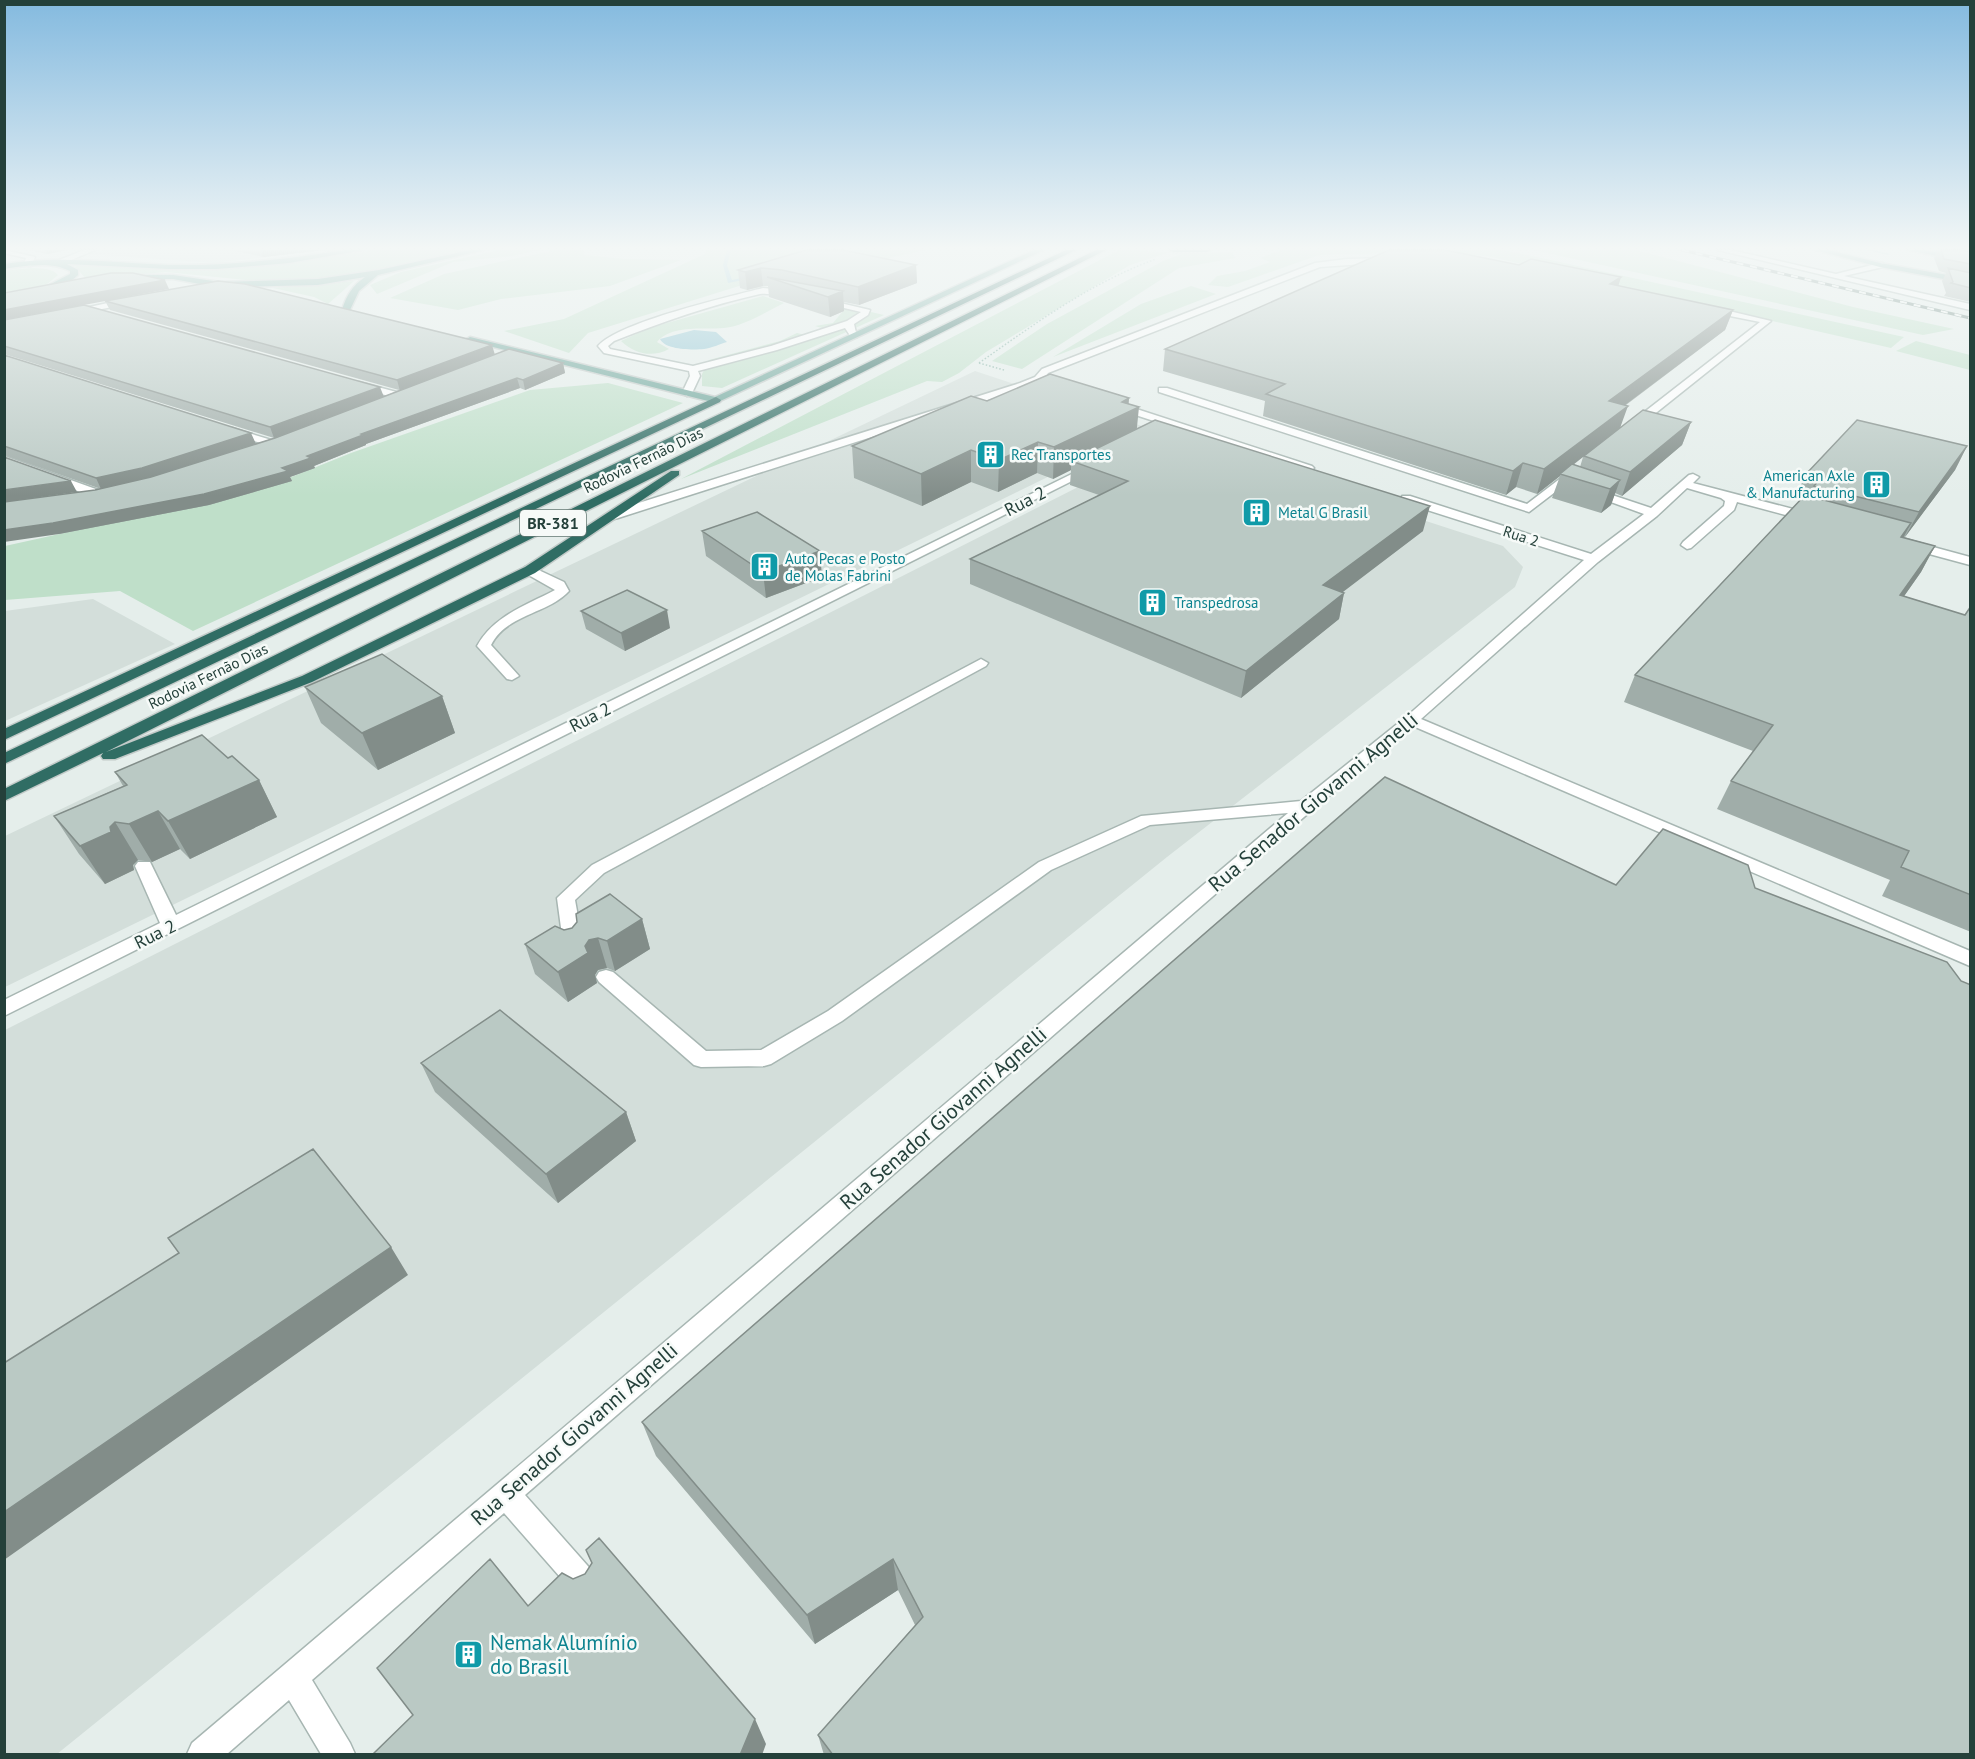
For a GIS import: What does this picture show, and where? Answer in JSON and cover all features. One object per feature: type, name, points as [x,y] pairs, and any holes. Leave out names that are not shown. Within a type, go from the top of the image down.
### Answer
[{"type":"highway","name":"Rodovia Fernão Dias","points":[[4,759],[900,332]]},
{"type":"highway","name":"Rodovia Fernão Dias","points":[[4,797],[937,332]]},
{"type":"highway","name":"BR-381","points":[[4,735],[716,400]]},
{"type":"highway","points":[[4,797],[307,678],[530,570],[732,434]]},
{"type":"main road","name":"BR-381","points":[[716,400],[860,332]]},
{"type":"main road","points":[[463,339],[716,400]]},
{"type":"street","points":[[628,332],[611,339],[603,346],[607,351],[693,369],[824,332]]},
{"type":"street","points":[[614,514],[1044,381],[1045,372],[1147,332]]},
{"type":"street","points":[[1628,431],[1753,332]]},
{"type":"street","points":[[496,360],[518,352]]},
{"type":"street","points":[[687,393],[695,376],[693,369]]},
{"type":"street","points":[[354,384],[406,394],[379,404]]},
{"type":"street","points":[[1163,390],[1529,508],[1572,486],[1581,468]]},
{"type":"street","points":[[1102,400],[1322,472]]},
{"type":"street","points":[[1158,434],[1175,425]]},
{"type":"street","points":[[218,426],[279,442],[253,451]]},
{"type":"street","points":[[4,459],[106,494],[79,498]]},
{"type":"street","name":"Rua 2","points":[[4,1009],[1099,464]]},
{"type":"street","name":"Rua Senador Giovanni Agnelli","points":[[203,1755],[1306,806],[1411,720],[1593,559],[1653,513],[1689,480],[1725,495]]},
{"type":"street","points":[[1572,486],[1653,513]]},
{"type":"street","name":"Rua 2","points":[[1390,494],[1593,559]]},
{"type":"street","points":[[1725,495],[1825,522]]},
{"type":"street","points":[[1687,544],[1730,507],[1731,500],[1725,495]]},
{"type":"street","points":[[1903,543],[1970,561]]},
{"type":"street","points":[[512,676],[484,646],[487,637],[502,624],[562,591],[559,585],[530,570]]},
{"type":"street","points":[[574,950],[566,898],[598,869],[981,663]]},
{"type":"street","points":[[1411,720],[1971,959]]},
{"type":"street","points":[[606,977],[701,1059],[764,1058],[835,1016],[1045,866],[1147,820],[1306,806]]},
{"type":"street","points":[[144,866],[171,926]]},
{"type":"street","points":[[505,1493],[592,1592]]},
{"type":"street","points":[[293,1677],[339,1755]]},
{"type":"path","points":[[978,363],[1024,332]]},
{"type":"shaded area","points":[[975,371],[1148,428],[5,987],[5,836]]},
{"type":"shaded area","points":[[1173,439],[1503,546],[1523,567],[1515,587],[1167,857],[57,1754],[5,1754],[5,1030]]},
{"type":"shaded area","points":[[93,599],[175,644],[5,721],[5,611]]},
{"type":"green space","points":[[507,332],[591,332],[569,353]]},
{"type":"green space","points":[[640,332],[671,332],[657,342],[669,349],[663,352],[650,354],[638,352],[621,341]]},
{"type":"green space","points":[[818,332],[846,332],[722,388],[702,386],[702,374],[709,360],[780,341],[797,333],[810,336]]},
{"type":"green space","points":[[962,332],[1019,332],[942,382],[927,381],[681,479]]},
{"type":"green space","points":[[1035,332],[1079,332],[1022,369],[992,361]]},
{"type":"green space","points":[[1094,332],[1117,332],[1053,357]]},
{"type":"green space","points":[[1821,332],[1881,332],[1904,337],[1891,348]]},
{"type":"green space","points":[[1910,332],[1938,332],[1923,335]]},
{"type":"green space","points":[[1916,341],[1970,355],[1970,370],[1896,351]]},
{"type":"green space","points":[[608,383],[683,403],[193,631],[120,591],[5,600],[5,546],[259,490],[351,453],[530,390]]},
{"type":"water","points":[[686,332],[716,332],[727,342],[707,348],[686,349],[667,345],[660,339]]},
{"type":"building","points":[[4,332],[182,332],[380,387],[270,427],[4,346]]},
{"type":"building","points":[[220,332],[440,332],[492,345],[397,380]]},
{"type":"building","points":[[1203,332],[1703,332],[1609,401],[1628,406],[1544,469],[1523,463],[1513,471],[1266,394],[1285,384],[1165,349]]},
{"type":"building","points":[[509,349],[563,363],[523,380],[517,378],[361,434],[363,435],[307,456],[311,458],[282,468],[288,471],[204,494],[4,530],[4,502],[95,490],[151,477],[275,438]]},
{"type":"building","points":[[4,355],[251,433],[142,468],[96,478],[4,446]]},
{"type":"building","points":[[1050,374],[1129,398],[1122,402],[1139,407],[1054,447],[1038,442],[999,460],[971,450],[921,474],[852,446],[971,396],[987,401]]},
{"type":"building","points":[[1643,410],[1691,422],[1630,472],[1584,456]]},
{"type":"building","points":[[1155,420],[1430,506],[1323,585],[1344,593],[1246,671],[970,559],[1128,481],[1071,461]]},
{"type":"building","name":"American Axle & Manufacturing","points":[[1857,420],[1967,446],[1919,512],[1814,486],[1821,478],[1806,474]]},
{"type":"building","points":[[4,457],[71,481],[4,490]]},
{"type":"building","points":[[1572,464],[1620,480],[1610,489],[1560,474]]},
{"type":"building","points":[[1805,495],[1911,523],[1901,537],[1935,546],[1900,595],[1965,615],[1971,606],[1971,895],[1901,867],[1909,851],[1731,781],[1773,725],[1635,675]]},
{"type":"building","points":[[757,512],[820,551],[763,572],[702,531]]},
{"type":"building","points":[[627,590],[667,610],[621,633],[581,611]]},
{"type":"building","points":[[382,654],[442,696],[362,733],[305,687]]},
{"type":"building","points":[[202,735],[228,758],[232,756],[259,780],[168,821],[158,811],[129,824],[115,822],[110,827],[111,832],[80,846],[54,816],[127,785],[115,772]]},
{"type":"building","points":[[1385,777],[1616,885],[1663,829],[1748,865],[1755,888],[1947,962],[1961,981],[1971,985],[1971,1755],[833,1755],[818,1735],[923,1617],[893,1559],[807,1615],[642,1422]]},
{"type":"building","points":[[610,894],[642,919],[607,941],[598,938],[589,940],[585,946],[588,953],[558,972],[525,944],[555,926],[564,930],[572,928],[577,922],[576,914]]},
{"type":"building","points":[[500,1010],[626,1112],[546,1174],[421,1063]]},
{"type":"building","points":[[313,1149],[391,1247],[4,1512],[4,1363],[179,1253],[168,1238]]},
{"type":"building","points":[[599,1538],[755,1719],[740,1755],[372,1755],[413,1715],[377,1668],[490,1559],[528,1606],[562,1573],[573,1579],[585,1574],[592,1563],[586,1550]]},
{"type":"place","name":"Rec Transportes","points":[[990,454]]},
{"type":"place","name":"American Axle & Manufacturing","points":[[1876,484]]},
{"type":"place","name":"Metal G Brasil","points":[[1257,512]]},
{"type":"place","name":"Auto Pecas e Posto de Molas Fabrini","points":[[764,567]]},
{"type":"place","name":"Transpedrosa","points":[[1153,602]]},
{"type":"place","name":"Nemak Alumínio do Brasil","points":[[469,1654]]}]
